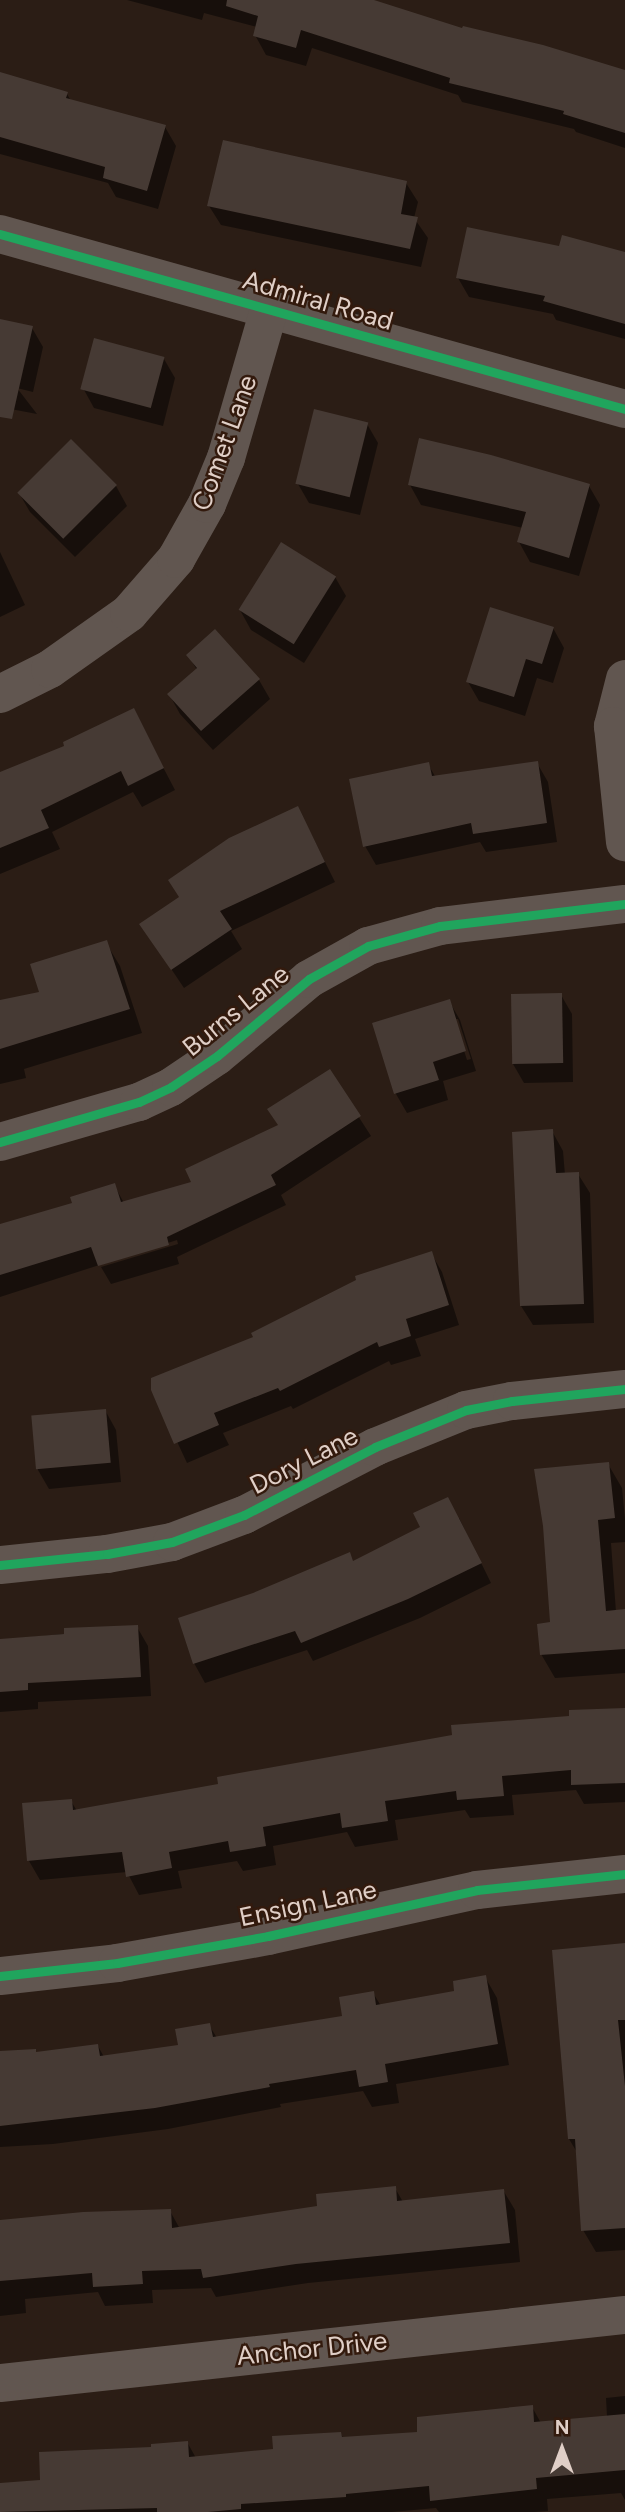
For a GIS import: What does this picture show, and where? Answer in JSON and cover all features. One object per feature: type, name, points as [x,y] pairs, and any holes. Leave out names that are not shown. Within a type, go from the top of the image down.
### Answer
[{"type":"street","name":"Admiral Road","points":[[0,234],[625,409]]},
{"type":"street","name":"Comet Lane","points":[[0,694],[50,669],[129,612],[176,559],[208,504],[226,458],[270,310]]},
{"type":"street","points":[[625,679],[613,726],[625,842]]},
{"type":"street","name":"Burns Lane","points":[[0,1142],[139,1102],[171,1087],[218,1056],[309,979],[368,946],[440,926],[625,904]]},
{"type":"street","name":"Dory Lane","points":[[0,1565],[107,1553],[172,1542],[244,1515],[375,1447],[466,1410],[512,1401],[625,1389]]},
{"type":"street","name":"Ensign Lane","points":[[0,1976],[117,1963],[477,1890],[625,1874]]},
{"type":"street","name":"Anchor Drive","points":[[0,2383],[625,2315]]},
{"type":"building","points":[[227,0],[374,0],[462,28],[463,26],[543,45],[625,70],[625,133],[563,114],[564,111],[449,83],[450,78],[301,30],[296,48],[253,36],[258,16],[226,6]]},
{"type":"building","points":[[0,72],[68,92],[66,98],[166,125],[147,191],[103,178],[105,167],[0,137]]},
{"type":"building","points":[[223,140],[407,181],[401,214],[418,217],[410,249],[207,206]]},
{"type":"building","points":[[467,227],[559,246],[562,235],[625,252],[625,324],[543,301],[545,296],[456,278]]},
{"type":"building","points":[[0,319],[33,326],[12,419],[0,417]]},
{"type":"building","points":[[94,338],[165,357],[151,408],[80,389]]},
{"type":"building","points":[[314,409],[368,423],[350,497],[295,484]]},
{"type":"building","points":[[419,438],[491,455],[590,484],[569,558],[517,542],[526,512],[408,485]]},
{"type":"building","points":[[71,439],[117,485],[63,539],[17,493]]},
{"type":"building","points":[[281,542],[336,576],[294,644],[239,610]]},
{"type":"building","points":[[490,607],[554,627],[542,664],[526,659],[514,697],[466,682]]},
{"type":"building","points":[[215,629],[260,679],[201,731],[167,694],[197,668],[186,655]]},
{"type":"building","points":[[134,708],[164,768],[128,786],[121,771],[41,810],[49,828],[0,848],[0,772],[64,746],[63,742]]},
{"type":"building","points":[[538,761],[547,823],[473,834],[471,823],[363,847],[349,779],[429,762],[432,776]]},
{"type":"building","points":[[298,806],[325,862],[220,911],[232,929],[171,970],[139,924],[179,897],[168,880],[229,838]]},
{"type":"building","points":[[107,940],[130,1009],[0,1049],[0,1000],[39,992],[30,964]]},
{"type":"building","points":[[562,993],[563,1063],[512,1064],[511,994]]},
{"type":"building","points":[[450,999],[466,1051],[433,1062],[439,1080],[394,1094],[372,1023]]},
{"type":"building","points":[[330,1069],[361,1116],[271,1175],[276,1185],[167,1237],[169,1245],[98,1266],[91,1247],[0,1275],[0,1224],[72,1203],[70,1197],[115,1183],[121,1202],[191,1182],[185,1169],[278,1125],[267,1109]]},
{"type":"building","points":[[553,1129],[556,1173],[579,1172],[584,1304],[520,1306],[512,1132]]},
{"type":"building","points":[[432,1251],[449,1305],[406,1319],[411,1336],[379,1347],[377,1342],[280,1391],[278,1388],[214,1413],[219,1425],[174,1444],[151,1390],[151,1378],[253,1337],[251,1333],[356,1280],[355,1276]]},
{"type":"building","points":[[106,1409],[111,1463],[36,1469],[31,1416]]},
{"type":"building","points":[[609,1462],[615,1518],[598,1520],[606,1611],[625,1609],[625,1649],[540,1655],[537,1624],[550,1622],[543,1526],[534,1469]]},
{"type":"building","points":[[448,1497],[482,1563],[408,1599],[301,1643],[295,1631],[193,1664],[178,1618],[253,1593],[350,1552],[353,1561],[420,1527],[413,1513]]},
{"type":"building","points":[[138,1625],[141,1677],[28,1683],[28,1690],[0,1692],[0,1639],[64,1634],[64,1628]]},
{"type":"building","points":[[625,1708],[625,1783],[571,1785],[571,1770],[502,1776],[504,1796],[457,1800],[456,1791],[385,1801],[388,1821],[342,1828],[340,1813],[263,1827],[266,1846],[230,1852],[228,1841],[169,1852],[172,1868],[126,1877],[122,1852],[27,1861],[22,1803],[72,1799],[73,1810],[218,1784],[217,1777],[452,1735],[451,1725],[569,1716],[569,1710]]},
{"type":"building","points":[[625,1943],[625,2020],[618,2020],[625,2086],[625,2228],[581,2231],[575,2139],[568,2139],[552,1950]]},
{"type":"building","points":[[486,1975],[498,2044],[385,2064],[388,2082],[359,2087],[356,2070],[269,2084],[270,2087],[155,2108],[0,2126],[0,2051],[36,2049],[36,2052],[98,2044],[100,2056],[178,2045],[175,2029],[210,2023],[213,2037],[342,2016],[339,1997],[374,1991],[376,2005],[454,1991],[453,1981]]},
{"type":"building","points":[[396,2186],[397,2201],[504,2189],[510,2243],[296,2264],[203,2278],[201,2269],[142,2271],[143,2284],[93,2287],[92,2273],[0,2281],[0,2220],[83,2212],[171,2209],[172,2228],[317,2206],[316,2194]]},
{"type":"building","points":[[533,2405],[534,2422],[625,2414],[625,2470],[536,2478],[537,2489],[430,2501],[429,2486],[346,2494],[346,2497],[241,2504],[241,2509],[208,2512],[157,2512],[157,2508],[0,2512],[0,2483],[40,2480],[39,2452],[151,2447],[151,2444],[188,2441],[189,2457],[273,2449],[272,2436],[341,2432],[342,2437],[417,2432],[417,2417]]},
{"type":"cycle path","points":[[0,234],[625,409]]},
{"type":"cycle path","points":[[0,1142],[139,1102],[171,1087],[217,1056],[309,979],[368,946],[440,926],[625,904]]},
{"type":"cycle path","points":[[0,1565],[107,1554],[172,1542],[244,1515],[375,1447],[466,1410],[512,1401],[625,1389]]},
{"type":"cycle path","points":[[0,1976],[117,1963],[268,1936],[477,1890],[625,1874]]}]
